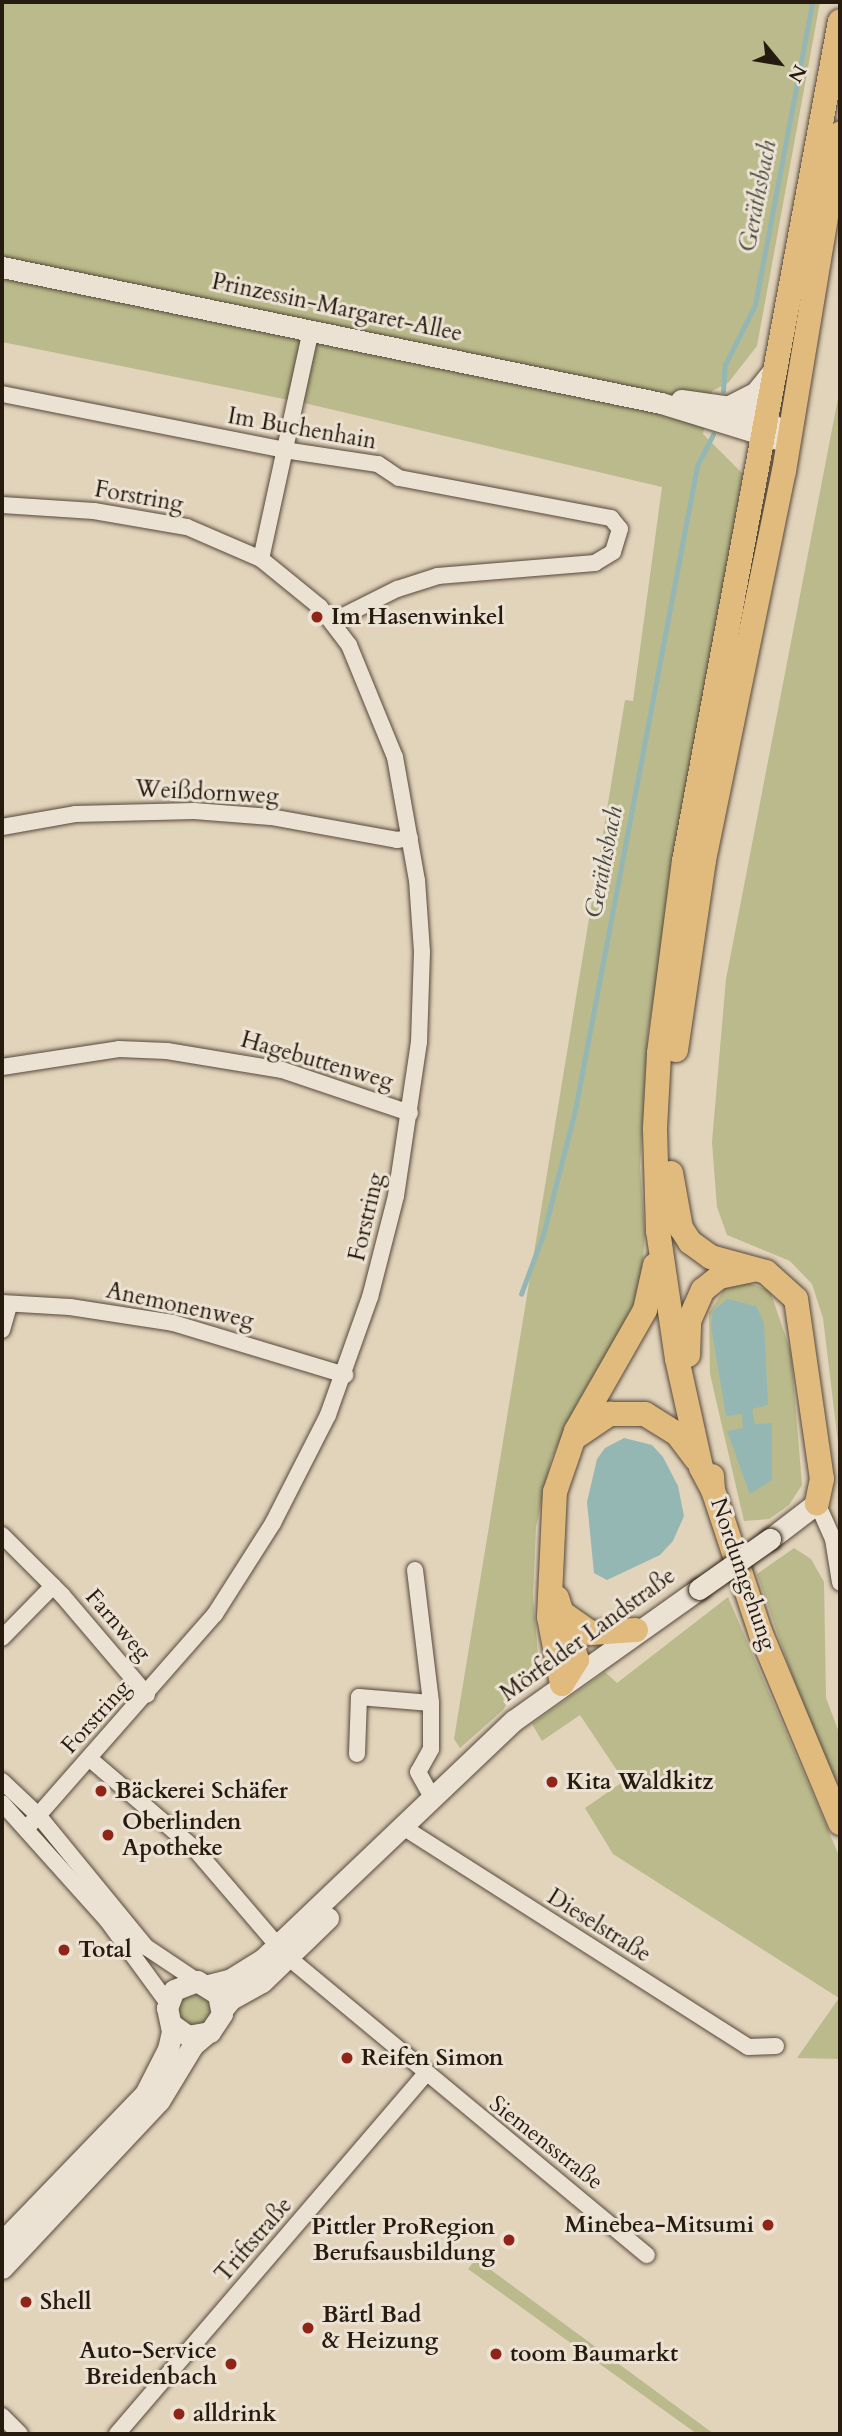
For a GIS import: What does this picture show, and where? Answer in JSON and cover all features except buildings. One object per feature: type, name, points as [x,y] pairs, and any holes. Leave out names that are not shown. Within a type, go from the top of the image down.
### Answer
[{"type":"main road","points":[[817,1503],[822,1479],[800,1311],[790,1290],[766,1272],[711,1257],[695,1248],[681,1228],[670,1189],[675,1055],[774,432],[778,364],[840,21]]},
{"type":"main road","points":[[701,1467],[677,1359],[659,1231],[655,1128],[668,971],[684,861],[840,134]]},
{"type":"main road","name":"Prinzessin-Margaret-Allee","points":[[2,267],[661,403],[774,432]]},
{"type":"main road","points":[[731,405],[756,392],[778,364]]},
{"type":"main road","name":"Prinzessin-Margaret-Allee","points":[[661,403],[731,405],[774,432]]},
{"type":"main road","name":"Nordumgehung","points":[[670,1189],[688,1355],[712,1465],[713,1490],[761,1634],[840,1824]]},
{"type":"main road","points":[[562,1684],[549,1617],[549,1557],[555,1492],[569,1448],[645,1310],[659,1231]]},
{"type":"main road","points":[[688,1355],[689,1321],[703,1290],[728,1273],[766,1272]]},
{"type":"main road","points":[[569,1448],[595,1421],[610,1413],[636,1412],[663,1422],[701,1467],[713,1490]]},
{"type":"main road","name":"Mörfelder Landstraße","points":[[167,2002],[177,1987],[242,1973],[284,1952],[296,1929],[503,1730],[636,1630],[699,1589],[817,1503]]},
{"type":"main road","points":[[549,1557],[561,1612],[577,1660],[562,1684]]},
{"type":"main road","points":[[561,1612],[591,1633],[636,1630]]},
{"type":"main road","name":"Mörfelder Landstraße","points":[[2,2268],[159,2101],[193,2045],[219,2022],[222,2010],[284,1952],[331,1914],[403,1827]]},
{"type":"main road","points":[[203,1983],[218,1994],[222,2010]]},
{"type":"main road","points":[[2,2242],[145,2094],[164,2061],[171,2024],[167,2002]]},
{"type":"main road","points":[[171,2024],[188,2036],[206,2034]]},
{"type":"street","points":[[261,559],[311,329]]},
{"type":"street","name":"Im Buchenhain","points":[[2,394],[284,450],[378,464],[399,478],[611,518],[618,523],[620,535],[613,552],[581,567],[438,576],[379,597],[333,621]]},
{"type":"street","name":"Forstring","points":[[2,505],[94,511],[187,527],[261,559],[297,584],[333,621],[349,645],[390,744],[410,838],[421,916],[422,985],[410,1113],[384,1249],[345,1375],[309,1455],[251,1558],[215,1614],[147,1695],[33,1821]]},
{"type":"street","name":"Weißdornweg","points":[[2,827],[75,814],[168,811],[244,814],[397,840],[410,838]]},
{"type":"street","name":"Hagebuttenweg","points":[[2,1068],[119,1049],[167,1051],[282,1070],[410,1113]]},
{"type":"street","points":[[2,1330],[5,1304]]},
{"type":"street","name":"Anemonenweg","points":[[5,1304],[70,1307],[173,1323],[274,1350],[345,1375]]},
{"type":"street","points":[[817,1503],[833,1539],[840,1582]]},
{"type":"street","name":"Farnweg","points":[[2,1535],[53,1586],[147,1695]]},
{"type":"street","points":[[415,1570],[431,1703],[431,1749],[418,1772],[432,1797]]},
{"type":"street","name":"Farnweg","points":[[2,1638],[53,1586]]},
{"type":"street","points":[[357,1754],[359,1698],[431,1703]]},
{"type":"street","name":"Siemensstraße","points":[[90,1759],[194,1848],[284,1952],[425,2075],[647,2255]]},
{"type":"street","points":[[2,1781],[86,1886],[167,2002]]},
{"type":"street","points":[[2,1803],[33,1821]]},
{"type":"street","name":"Dieselstraße","points":[[403,1827],[748,2048],[776,2046]]},
{"type":"street","points":[[86,1886],[146,1947],[203,1983]]},
{"type":"street","name":"Triftstraße","points":[[117,2434],[425,2075]]},
{"type":"street","points":[[2,2416],[20,2434]]},
{"type":"green space","points":[[2,2],[820,2],[757,346],[728,383],[712,391],[703,434],[743,474],[648,1031],[640,1166],[645,1234],[642,1272],[636,1300],[621,1331],[578,1401],[551,1459],[536,1527],[533,1596],[538,1655],[503,1710],[460,1748],[454,1739],[625,700],[633,701],[662,487],[304,403],[2,342]]},
{"type":"green space","points":[[840,388],[840,1459],[823,1318],[812,1284],[790,1261],[727,1235],[717,1207],[712,1142],[726,979]]},
{"type":"green space","points":[[747,1282],[770,1291],[791,1352],[802,1485],[789,1505],[769,1519],[744,1521],[710,1374],[709,1313],[725,1288]]},
{"type":"green space","points":[[794,1548],[811,1559],[824,1582],[826,1698],[840,1735],[840,1793],[793,1678],[757,1574]]},
{"type":"green space","points":[[728,1597],[840,1858],[840,2059],[797,2058],[839,1998],[613,1854],[585,1808],[624,1781],[580,1715],[542,1741],[532,1724],[605,1672],[617,1683]]},
{"type":"green space","points":[[194,1994],[205,1999],[210,2010],[205,2021],[194,2026],[183,2021],[178,2010],[183,1999]]},
{"type":"green space","points":[[476,2259],[714,2434],[697,2434],[468,2269]]},
{"type":"water","points":[[727,1299],[756,1306],[764,1323],[768,1405],[752,1409],[755,1424],[772,1423],[772,1480],[750,1494],[727,1431],[743,1428],[742,1414],[726,1416],[711,1326],[713,1311]]},
{"type":"water","points":[[624,1438],[652,1445],[663,1457],[678,1486],[684,1516],[673,1541],[660,1555],[607,1580],[594,1573],[587,1502],[597,1459],[605,1448]]},
{"type":"waterway","name":"Geräthsbach","points":[[723,391],[725,365],[755,305],[812,2]]},
{"type":"waterway","name":"Geräthsbach","points":[[521,1294],[543,1235],[575,1110],[697,466],[713,435]]},
{"type":"place","name":"Im Hasenwinkel","points":[[317,617]]},
{"type":"place","name":"Kita Waldkitz","points":[[552,1782]]},
{"type":"place","name":"Bäckerei Schäfer","points":[[101,1791]]},
{"type":"place","name":"Oberlinden Apotheke","points":[[108,1835]]},
{"type":"place","name":"Total","points":[[64,1950]]},
{"type":"place","name":"Reifen Simon","points":[[347,2058]]},
{"type":"place","name":"Minebea-Mitsumi","points":[[768,2225]]},
{"type":"place","name":"Pittler ProRegion Berufsausbildung","points":[[509,2240]]},
{"type":"place","name":"Shell","points":[[26,2302]]},
{"type":"place","name":"Bärtl Bad & Heizung","points":[[308,2328]]},
{"type":"place","name":"toom Baumarkt","points":[[496,2354]]},
{"type":"place","name":"Auto-Service Breidenbach","points":[[231,2364]]},
{"type":"place","name":"alldrink","points":[[179,2414]]}]
